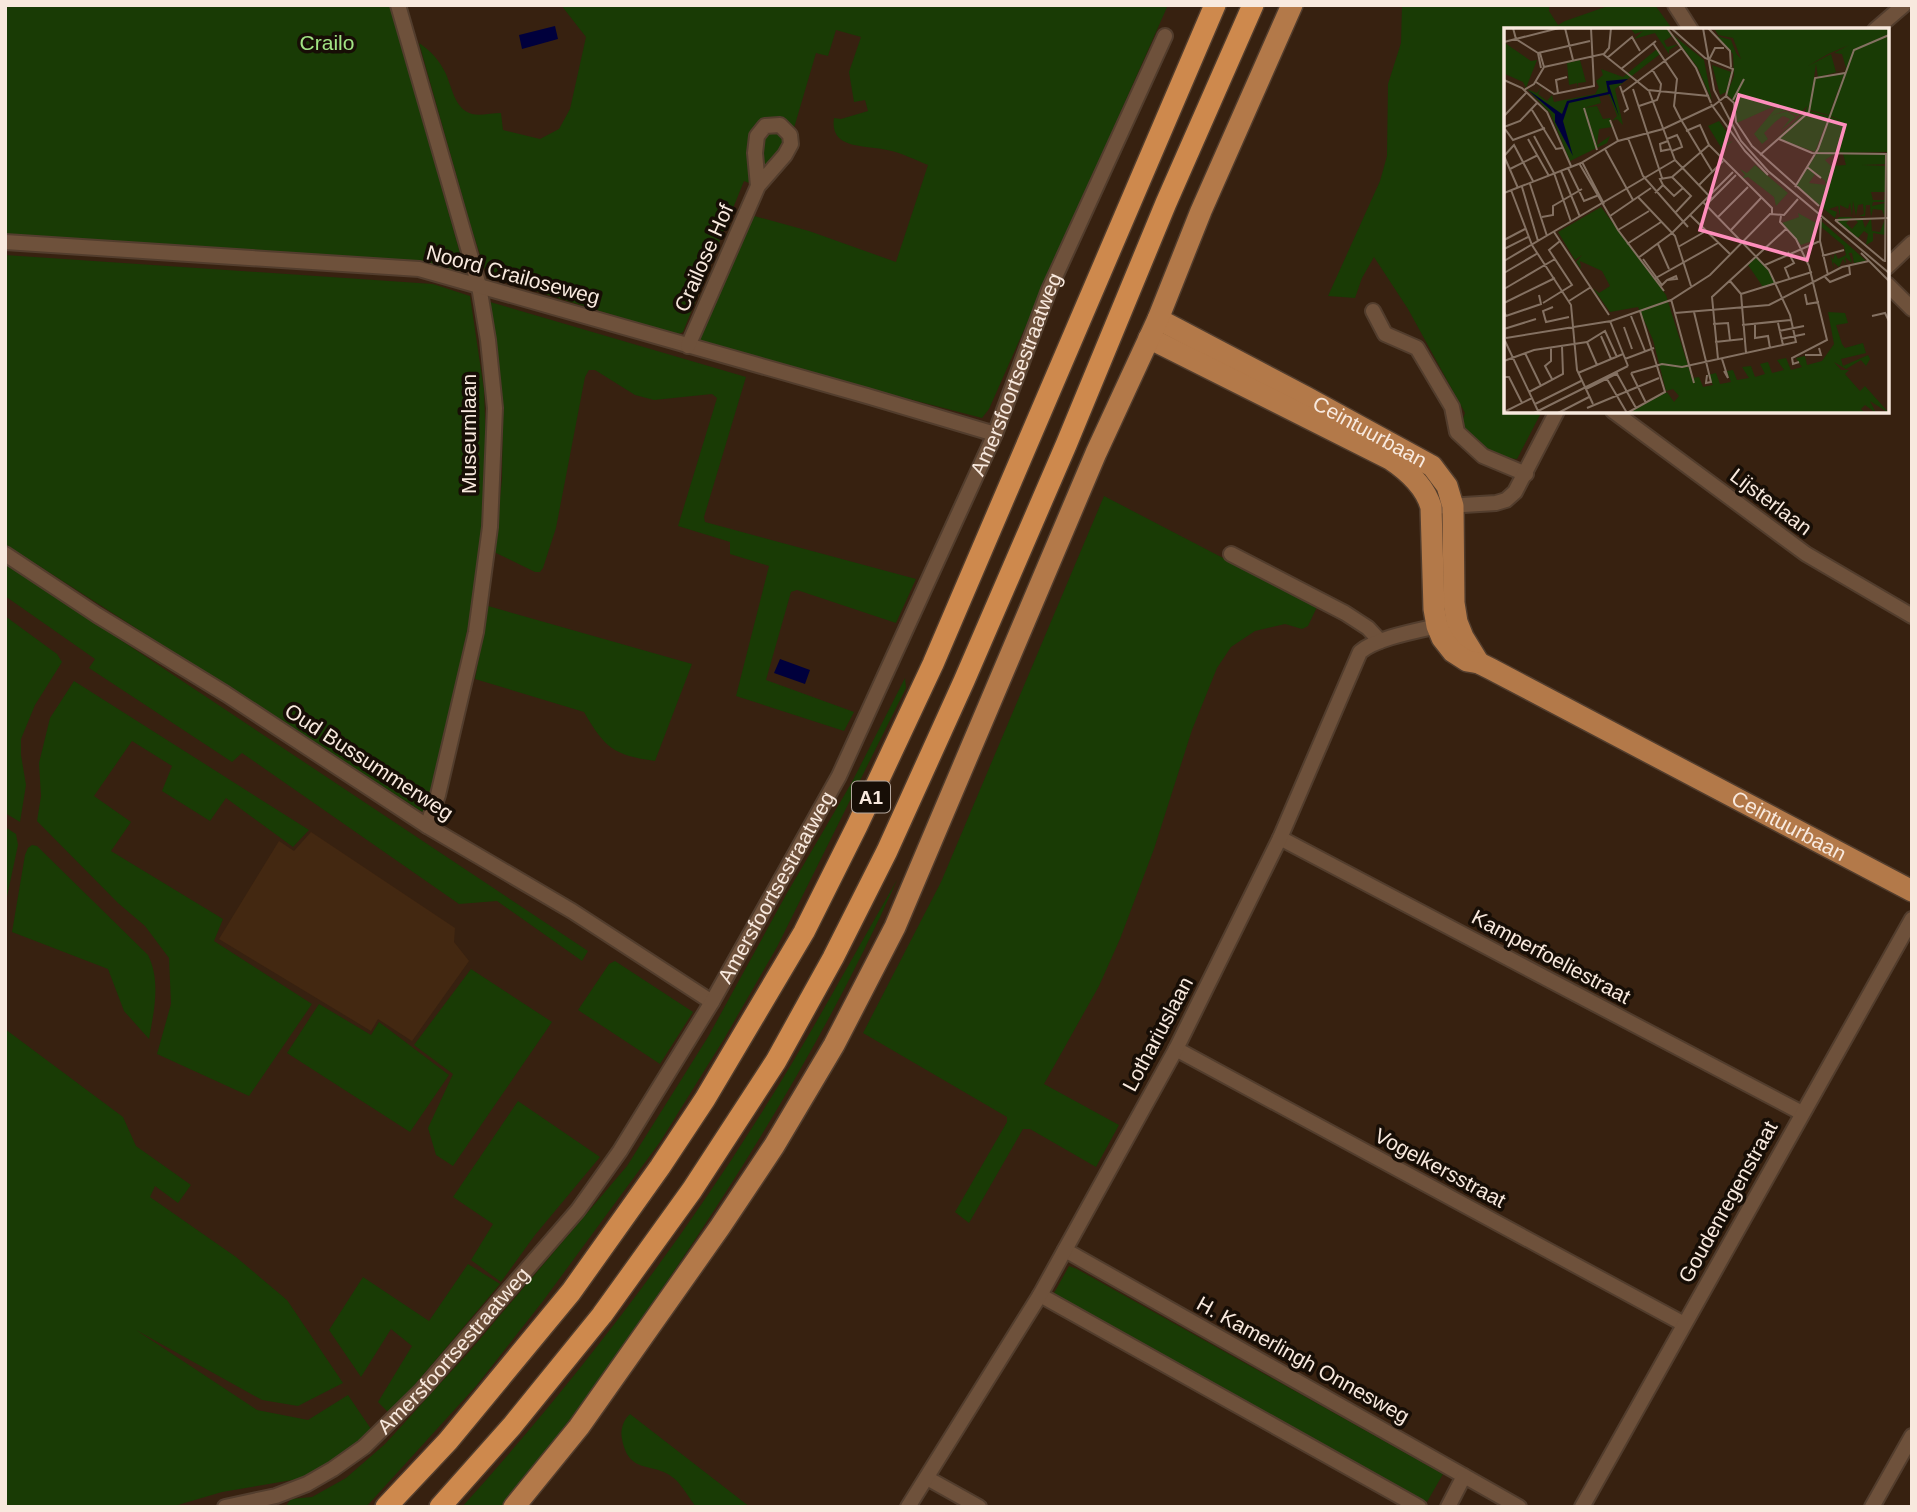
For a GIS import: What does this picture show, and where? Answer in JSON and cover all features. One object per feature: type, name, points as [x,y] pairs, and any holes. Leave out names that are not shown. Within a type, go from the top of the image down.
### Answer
[{"type":"highway","name":"A1","points":[[386,1507],[448,1441],[571,1292],[705,1099],[804,932],[933,664],[1215,5]]},
{"type":"highway","name":"A1","points":[[440,1507],[512,1426],[602,1315],[675,1213],[776,1061],[833,957],[887,851],[964,681],[1166,203],[1253,5]]},
{"type":"main road","points":[[514,1507],[579,1427],[720,1227],[774,1146],[834,1045],[895,927],[1096,453],[1153,329],[1201,211],[1292,5]]},
{"type":"main road","name":"Ceintuurbaan","points":[[1153,329],[1306,397],[1432,466],[1447,486],[1453,506],[1454,603],[1447,624]]},
{"type":"main road","name":"Ceintuurbaan","points":[[1153,329],[1390,459],[1418,483],[1431,507],[1434,608],[1447,624],[1463,637],[1479,663],[1912,891]]},
{"type":"street","name":"Museumlaan","points":[[398,5],[479,286],[495,408],[490,527],[476,632],[438,795],[427,826]]},
{"type":"street","points":[[1675,5],[1690,28]]},
{"type":"street","points":[[1877,28],[1904,5]]},
{"type":"street","name":"Amersfoortsestraatweg","points":[[225,1507],[276,1496],[316,1479],[364,1447],[422,1390],[578,1210],[620,1151],[712,1002],[839,776],[995,434],[1049,290],[1165,36]]},
{"type":"street","name":"Crailose Hof","points":[[688,346],[758,186]]},
{"type":"street","name":"Noord Crailoseweg","points":[[5,242],[419,269],[995,434]]},
{"type":"street","points":[[1889,265],[1912,243]]},
{"type":"street","points":[[1889,286],[1912,309]]},
{"type":"street","points":[[1373,311],[1385,334],[1417,348],[1452,407],[1457,432],[1483,456],[1525,474]]},
{"type":"street","points":[[1431,507],[1506,500],[1515,492],[1556,413]]},
{"type":"street","name":"Lijsterlaan","points":[[1616,413],[1806,554],[1912,616]]},
{"type":"street","name":"Oud Bussummerweg","points":[[5,554],[427,826],[572,911],[712,1002]]},
{"type":"street","points":[[1231,554],[1345,613],[1368,628],[1380,641]]},
{"type":"street","name":"Lothariuslaan","points":[[908,1507],[1040,1295],[1176,1049],[1280,838],[1360,652],[1380,641],[1447,624]]},
{"type":"street","name":"Kamperfoeliestraat","points":[[1280,838],[1802,1113]]},
{"type":"street","name":"Goudenregenstraat","points":[[1582,1507],[1912,919]]},
{"type":"street","name":"Vogelkersstraat","points":[[1176,1049],[1684,1324]]},
{"type":"street","name":"H. Kamerlingh Onnesweg","points":[[1065,1250],[1520,1507]]},
{"type":"street","points":[[1040,1295],[1419,1507]]},
{"type":"street","points":[[1872,1507],[1912,1436]]},
{"type":"street","points":[[1448,1507],[1464,1476]]},
{"type":"street","points":[[927,1478],[979,1507]]},
{"type":"shaded area","points":[[555,26],[558,39],[522,49],[519,35]]},
{"type":"shaded area","points":[[780,659],[810,670],[805,684],[774,673]]},
{"type":"shaded area","points":[[311,832],[455,928],[454,942],[469,961],[412,1041],[378,1019],[371,1031],[219,939],[279,841],[294,851]]},
{"type":"green space","name":"Crailo","points":[[5,5],[390,5],[465,271],[410,263],[5,235]]},
{"type":"green space","points":[[561,5],[1168,5],[989,409],[982,418],[736,354],[697,341],[747,214],[809,231],[896,262],[928,165],[892,151],[851,144],[837,136],[834,118],[841,119],[868,111],[865,100],[854,102],[849,72],[861,37],[836,30],[828,56],[816,53],[789,145],[757,186],[744,181],[683,332],[677,335],[487,276],[419,43],[440,64],[457,102],[466,111],[475,115],[501,113],[503,130],[540,139],[559,129],[570,109],[586,37]]},
{"type":"green space","points":[[1402,5],[1549,5],[1549,11],[1558,25],[1611,5],[1655,5],[1672,28],[1504,28],[1504,413],[1541,413],[1517,459],[1503,456],[1485,447],[1464,430],[1462,424],[1465,413],[1408,309],[1374,257],[1355,298],[1328,296],[1380,181],[1387,156],[1388,84],[1401,43]]},
{"type":"green space","points":[[5,255],[433,284],[470,296],[484,390],[487,474],[474,597],[427,815],[5,544]]},
{"type":"green space","points":[[490,302],[746,377],[704,517],[705,522],[916,579],[896,623],[797,590],[791,592],[766,680],[854,712],[844,731],[736,696],[769,566],[730,554],[730,542],[678,526],[717,398],[712,394],[654,400],[635,395],[595,370],[589,370],[585,377],[556,528],[543,568],[540,572],[535,572],[494,552],[502,479],[503,403]]},
{"type":"green space","points":[[1104,496],[1317,607],[1308,626],[1302,629],[1285,624],[1255,631],[1231,647],[1217,668],[1192,730],[1154,849],[1120,939],[1099,986],[1044,1084],[1119,1125],[1096,1167],[1030,1129],[1023,1129],[969,1223],[955,1212],[1007,1122],[1007,1117],[863,1033],[941,882]]},
{"type":"green space","points":[[5,563],[588,951],[582,961],[497,901],[459,904],[242,753],[232,762],[89,668],[95,659],[5,596]]},
{"type":"green space","points":[[488,606],[692,664],[655,761],[629,756],[612,748],[598,734],[584,712],[475,679]]},
{"type":"green space","points":[[5,616],[57,654],[62,662],[35,705],[21,739],[26,785],[20,822],[5,813]]},
{"type":"green space","points":[[905,678],[906,688],[777,947],[724,1039],[660,1142],[543,1301],[477,1385],[366,1507],[285,1507],[291,1499],[312,1497],[346,1478],[385,1444],[468,1353],[627,1166],[708,1037],[852,782]]},
{"type":"green space","points":[[74,681],[309,830],[293,847],[226,798],[210,821],[162,791],[172,766],[132,741],[94,796],[131,822],[111,851],[223,919],[214,941],[312,1004],[249,1096],[157,1054],[171,1004],[169,958],[145,926],[118,903],[37,821],[41,796],[39,763],[50,718]]},
{"type":"green space","points":[[5,827],[16,834],[18,845],[5,906]]},
{"type":"green space","points":[[32,845],[37,846],[148,955],[155,986],[149,1039],[124,1011],[108,969],[12,932],[25,855]]},
{"type":"green space","points":[[897,880],[866,947],[796,1077],[718,1204],[636,1327],[503,1507],[462,1507],[579,1369],[688,1224],[774,1093]]},
{"type":"green space","points":[[615,961],[693,1012],[660,1064],[578,1010],[609,964]]},
{"type":"green space","points":[[471,969],[552,1022],[453,1166],[436,1155],[428,1128],[453,1074],[414,1045]]},
{"type":"green space","points":[[319,1004],[371,1035],[379,1022],[449,1075],[410,1132],[287,1053]]},
{"type":"green space","points":[[5,1029],[123,1117],[136,1146],[191,1185],[178,1203],[155,1186],[150,1197],[236,1257],[287,1300],[343,1383],[298,1406],[262,1400],[136,1330],[257,1410],[308,1420],[348,1395],[371,1429],[349,1451],[304,1478],[222,1492],[171,1507],[5,1507]]},
{"type":"green space","points":[[518,1101],[600,1157],[535,1235],[501,1282],[471,1260],[493,1224],[453,1197]]},
{"type":"green space","points":[[468,1264],[500,1284],[390,1414],[378,1402],[412,1346],[391,1329],[361,1377],[329,1330],[363,1277],[429,1321]]},
{"type":"green space","points":[[1069,1266],[1443,1474],[1427,1502],[1056,1295],[1054,1293]]},
{"type":"green space","points":[[630,1414],[750,1507],[696,1507],[676,1480],[668,1474],[630,1459],[625,1451],[621,1433]]}]
